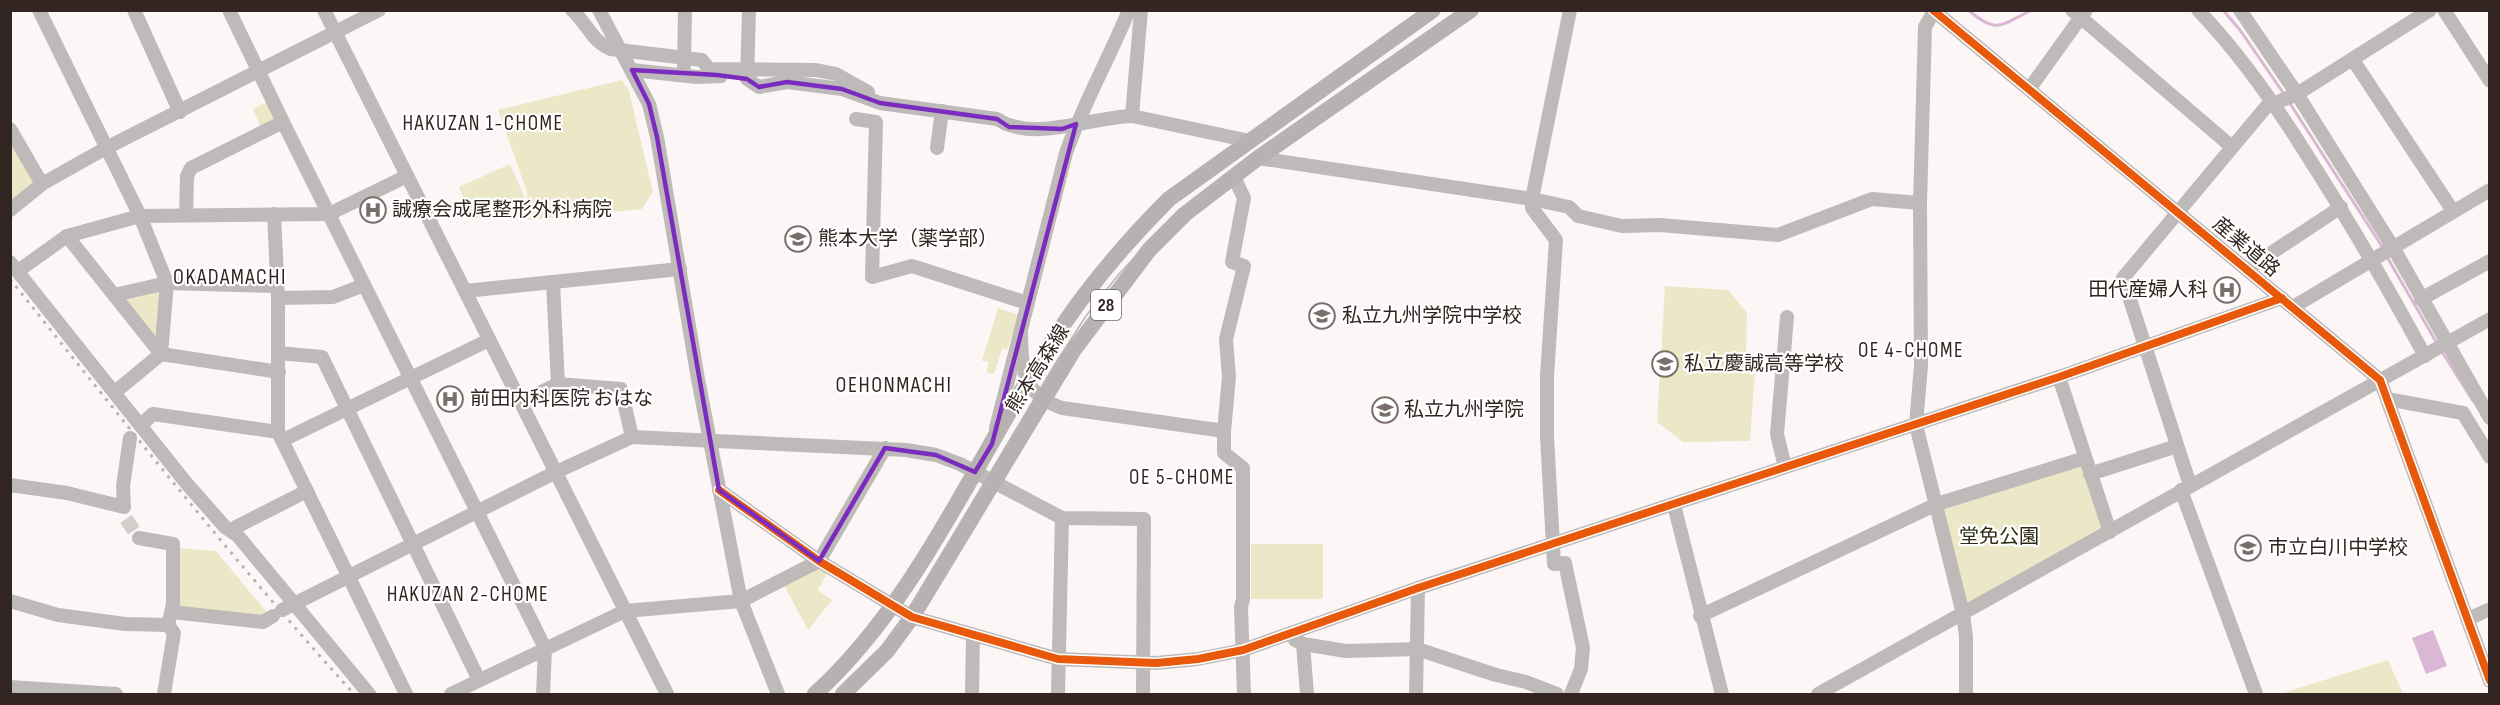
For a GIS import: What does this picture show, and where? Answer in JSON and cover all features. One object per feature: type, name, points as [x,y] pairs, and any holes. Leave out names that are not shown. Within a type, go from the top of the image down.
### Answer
[{"type":"main road","name":"熊本高森線","points":[[815,694],[865,644],[891,607],[992,444],[1046,350],[1134,234],[1169,199],[1433,10]]},
{"type":"main road","name":"熊本高森線","points":[[843,694],[887,651],[912,617],[1072,351],[1149,250],[1185,214],[1258,158],[1471,10]]},
{"type":"street","points":[[39,10],[140,216],[167,283],[161,354],[115,392]]},
{"type":"street","points":[[134,10],[144,38],[180,112]]},
{"type":"street","points":[[229,10],[409,378],[545,648],[543,694]]},
{"type":"street","points":[[324,10],[554,473],[667,694]]},
{"type":"street","points":[[10,210],[42,184],[106,148],[335,32],[352,17],[379,10]]},
{"type":"street","points":[[572,10],[584,20],[599,45],[622,52],[702,60],[709,69],[747,74],[759,87],[788,82],[842,89],[880,103],[997,118],[1010,127],[1062,129],[1076,124],[1132,116],[1250,141]]},
{"type":"street","points":[[599,10],[649,104],[657,137],[719,490],[741,601],[778,694]]},
{"type":"street","points":[[683,75],[685,10]]},
{"type":"street","points":[[747,74],[749,10]]},
{"type":"street","points":[[992,444],[1066,153],[1076,124],[1094,91],[1129,10]]},
{"type":"street","points":[[1132,116],[1141,10]]},
{"type":"street","points":[[1570,10],[1532,208],[1556,240],[1547,376],[1552,545],[1554,564],[1565,563],[1582,648],[1581,669],[1571,694]]},
{"type":"street","points":[[2198,10],[2286,99],[2384,254],[2425,357]]},
{"type":"street","points":[[2240,10],[2341,207],[2421,299],[2445,344],[2490,418]]},
{"type":"street","points":[[2256,694],[2186,488],[2177,446],[2123,278],[2266,107],[2286,99],[2353,60],[2430,10]]},
{"type":"street","points":[[2444,10],[2490,81]]},
{"type":"street","points":[[1933,11],[1925,27],[1920,203],[1921,365],[1916,425],[1963,614],[1966,637],[1966,694]]},
{"type":"street","name":"産業道路","points":[[1933,11],[2030,88],[2380,380],[2490,681]]},
{"type":"street","points":[[2030,88],[2079,13],[2232,147]]},
{"type":"street","points":[[2353,60],[2453,211]]},
{"type":"street","points":[[632,70],[683,75],[816,70],[836,74],[878,97],[1005,115],[1016,122],[1061,123],[1072,119],[1076,124]]},
{"type":"street","points":[[937,148],[942,111]]},
{"type":"street","points":[[856,119],[876,122],[872,277],[912,266],[1027,303]]},
{"type":"street","points":[[186,215],[187,176],[191,168],[283,122]]},
{"type":"street","points":[[10,129],[42,184]]},
{"type":"street","points":[[1258,158],[1532,199],[1569,207],[1578,216],[1622,226],[1659,225],[1778,235],[1872,199],[1920,203]]},
{"type":"street","points":[[369,694],[283,610],[233,532],[225,527],[187,484],[14,266],[67,236],[140,216],[329,214],[406,176]]},
{"type":"street","points":[[1234,177],[1244,198],[1232,262],[1244,266],[1226,339],[1229,377],[1224,453],[1243,468],[1244,694]]},
{"type":"street","points":[[719,490],[819,561],[891,607],[912,617],[1058,659],[1156,663],[1198,659],[1243,650],[1418,588],[1916,425],[2145,347],[2288,303],[2384,254],[2490,190]]},
{"type":"street","points":[[2247,269],[2341,207]]},
{"type":"street","points":[[274,214],[278,292],[280,436],[406,694]]},
{"type":"street","points":[[67,236],[161,354],[279,372]]},
{"type":"street","points":[[2421,299],[2490,261]]},
{"type":"street","points":[[465,291],[680,269]]},
{"type":"street","points":[[114,295],[167,283],[333,297],[364,285]]},
{"type":"street","points":[[553,283],[558,384]]},
{"type":"street","points":[[1785,467],[1777,435],[1787,317]]},
{"type":"street","points":[[1818,694],[2490,319]]},
{"type":"street","points":[[1021,334],[1026,345],[1037,350],[1046,350]]},
{"type":"street","points":[[1021,334],[1027,383],[1042,401],[1062,408],[1224,431]]},
{"type":"street","points":[[141,425],[153,414],[280,436],[346,408],[489,340]]},
{"type":"street","points":[[279,353],[322,357],[479,680]]},
{"type":"street","points":[[2059,377],[2110,532]]},
{"type":"street","points":[[520,402],[558,384],[621,389],[632,437]]},
{"type":"street","points":[[2387,399],[2463,413],[2490,457]]},
{"type":"street","points":[[10,601],[58,615],[125,624],[170,618],[263,622],[554,473],[632,437],[885,448],[936,455],[975,472],[1062,518],[1144,519],[1143,694]]},
{"type":"street","points":[[10,485],[67,493],[125,513],[123,486],[130,438]]},
{"type":"street","points":[[2090,474],[2177,446]]},
{"type":"street","points":[[451,694],[625,611],[741,601],[819,561],[885,448]]},
{"type":"street","points":[[1700,616],[1937,504],[2085,458]]},
{"type":"street","points":[[233,532],[236,527],[307,491]]},
{"type":"street","points":[[1674,505],[1700,616],[1722,694]]},
{"type":"street","points":[[1058,694],[1062,518]]},
{"type":"street","points":[[139,538],[173,543],[170,618],[174,633],[164,694]]},
{"type":"street","points":[[1416,694],[1418,588]]},
{"type":"street","points":[[2468,619],[2490,609]]},
{"type":"street","points":[[1285,635],[1303,644],[1346,651],[1417,649],[1496,675],[1526,682],[1557,694]]},
{"type":"street","points":[[972,694],[973,636]]},
{"type":"street","points":[[1303,644],[1307,694]]},
{"type":"street","points":[[10,687],[25,691],[116,694]]},
{"type":"highlighted area","points":[[632,70],[747,79],[759,87],[787,82],[842,89],[880,103],[997,119],[1009,127],[1062,129],[1076,124],[992,444],[975,472],[936,455],[885,448],[819,561],[719,490],[657,137],[649,104]]},
{"type":"green space","points":[[622,80],[629,91],[653,192],[642,209],[528,220],[527,192],[498,110]]},
{"type":"green space","points":[[269,101],[277,120],[261,128],[253,109]]},
{"type":"green space","points":[[10,135],[37,181],[10,203]]},
{"type":"green space","points":[[510,164],[525,198],[473,220],[459,187]]},
{"type":"green space","points":[[167,283],[161,354],[114,295]]},
{"type":"green space","points":[[1665,286],[1728,290],[1747,313],[1746,357],[1755,370],[1750,441],[1683,442],[1657,422]]},
{"type":"green space","points":[[998,308],[1019,315],[1007,350],[1002,349],[994,374],[986,373],[989,362],[982,361]]},
{"type":"green space","name":"堂免公園","points":[[2083,462],[2105,530],[1966,609],[1942,507]]},
{"type":"green space","points":[[1251,544],[1323,544],[1323,599],[1251,599]]},
{"type":"green space","points":[[177,548],[216,551],[268,614],[261,619],[175,609]]},
{"type":"green space","points":[[819,568],[827,573],[818,590],[832,600],[808,630],[784,585]]},
{"type":"green space","points":[[2388,660],[2403,694],[2280,694]]},
{"type":"shaded area","points":[[2433,630],[2447,666],[2426,674],[2412,638]]},
{"type":"waterway","points":[[1968,10],[1986,23],[1993,25],[2006,23],[2032,10]]},
{"type":"waterway","points":[[2223,10],[2240,30],[2284,94]]},
{"type":"waterway","points":[[2289,102],[2383,248]]},
{"type":"waterway","points":[[2387,257],[2438,345]]},
{"type":"waterway","points":[[2441,350],[2473,401]]},
{"type":"tunnel","points":[[126,519],[139,538]]},
{"type":"tram line","points":[[835,694],[866,665],[897,629],[1055,364],[1086,316],[1119,274],[1157,233],[1213,185],[1459,10]]},
{"type":"railway","points":[[10,279],[222,541],[354,694]]},
{"type":"cycle path","points":[[1933,10],[2380,380],[2490,681]]},
{"type":"cycle path","points":[[719,490],[819,561],[912,617],[1058,659],[1156,663],[1198,659],[1243,650],[1418,588],[2059,377],[2282,298]]},
{"type":"place","name":"誠療会成尾整形外科病院","points":[[373,210]]},
{"type":"place","name":"熊本大学（薬学部）","points":[[798,239]]},
{"type":"place","name":"田代産婦人科","points":[[2227,290]]},
{"type":"place","name":"私立九州学院中学校","points":[[1322,316]]},
{"type":"place","name":"私立慶誠高等学校","points":[[1665,364]]},
{"type":"place","name":"前田内科医院 おはな","points":[[450,399]]},
{"type":"place","name":"私立九州学院","points":[[1385,410]]},
{"type":"place","name":"市立白川中学校","points":[[2248,548]]},
{"type":"district","name":"HAKUZAN 1-CHOME","points":[[483,123]]},
{"type":"district","name":"OKADAMACHI","points":[[230,277]]},
{"type":"district","name":"OE 4-CHOME","points":[[1911,350]]},
{"type":"district","name":"OEHONMACHI","points":[[894,385]]},
{"type":"district","name":"OE 5-CHOME","points":[[1182,477]]},
{"type":"district","name":"HAKUZAN 2-CHOME","points":[[468,594]]}]
